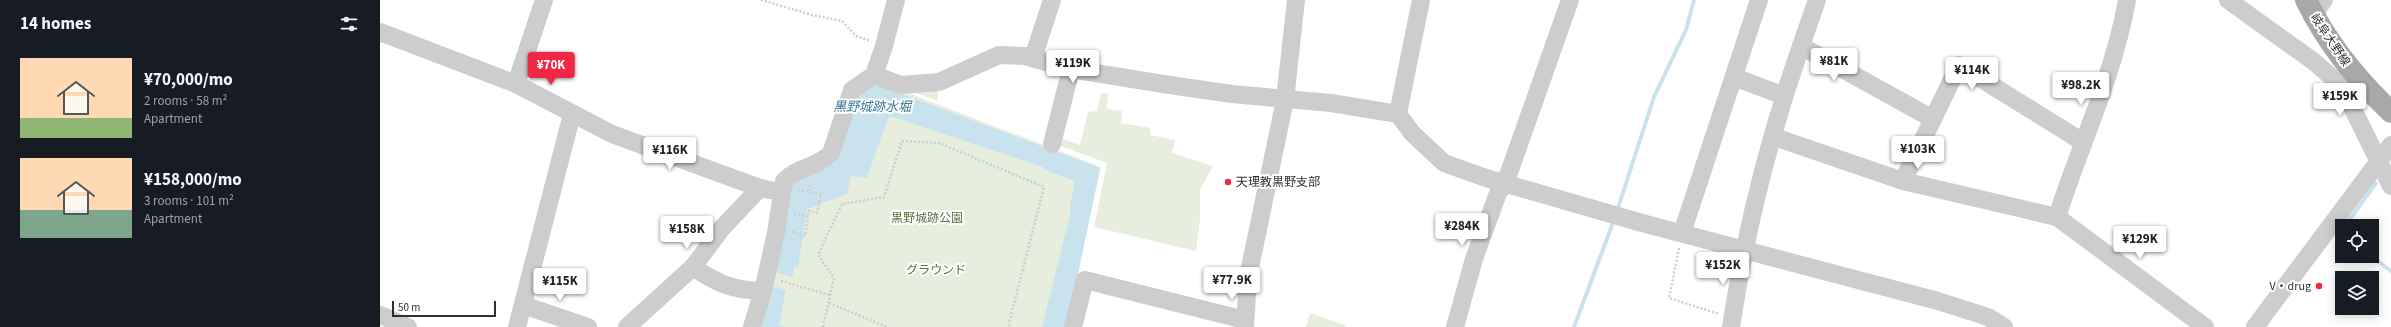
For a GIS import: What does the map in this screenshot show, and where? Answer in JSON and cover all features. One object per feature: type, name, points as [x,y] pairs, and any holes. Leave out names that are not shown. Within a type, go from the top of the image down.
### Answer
[{"type":"main road","name":"岐阜大野線","points":[[2314,5],[2349,68],[2391,112]]},
{"type":"street","points":[[516,84],[544,0]]},
{"type":"street","points":[[752,327],[769,285],[776,233],[788,194],[784,181],[790,174],[824,160],[831,154],[852,90],[874,75],[884,46],[896,0]]},
{"type":"street","points":[[1033,58],[1052,0]]},
{"type":"street","points":[[1073,327],[1085,280],[1245,323],[1248,277],[1285,100],[1296,0]]},
{"type":"street","points":[[1398,114],[1421,0]]},
{"type":"street","points":[[1455,327],[1474,259],[1498,193],[1505,184],[1570,0]]},
{"type":"street","points":[[1682,233],[1759,0]]},
{"type":"street","points":[[1732,323],[1744,249],[1784,96],[1817,0]]},
{"type":"street","points":[[2057,217],[2110,64],[2127,0]]},
{"type":"street","points":[[2228,0],[2313,61],[2341,85],[2391,186]]},
{"type":"street","points":[[380,32],[516,84],[612,134],[760,188],[788,194]]},
{"type":"street","points":[[1801,46],[1933,119]]},
{"type":"street","points":[[874,75],[901,85],[939,82],[999,56],[1033,58],[1071,69],[1163,84],[1285,100],[1331,102],[1398,114],[1412,133],[1444,163],[1505,184],[1938,301],[1988,317],[2004,327]]},
{"type":"street","points":[[1903,181],[1959,65],[2083,142]]},
{"type":"street","points":[[1052,144],[1071,69]]},
{"type":"street","points":[[1734,77],[1784,96]]},
{"type":"street","points":[[517,327],[572,114]]},
{"type":"street","points":[[1774,137],[1903,181],[2057,217],[2205,327]]},
{"type":"street","points":[[2258,326],[2380,162],[2391,145]]},
{"type":"street","points":[[627,327],[694,267],[722,228],[760,188]]},
{"type":"street","points":[[694,267],[716,282],[739,290],[769,285]]},
{"type":"street","points":[[523,305],[588,327]]},
{"type":"street","points":[[380,315],[408,327]]},
{"type":"path","points":[[761,0],[812,15],[842,21],[856,36],[884,46]]},
{"type":"path","points":[[823,327],[834,278],[818,255],[842,204],[884,197],[902,141],[939,143],[1044,187],[1008,327]]},
{"type":"path","points":[[809,192],[814,164]]},
{"type":"path","points":[[788,194],[797,189],[821,194],[817,213],[809,211],[805,236],[793,232],[794,226]]},
{"type":"path","points":[[793,207],[792,213],[808,217]]},
{"type":"path","points":[[795,220],[796,214]]},
{"type":"path","points":[[1682,233],[1668,298],[1732,323]]},
{"type":"path","points":[[769,285],[830,295]]},
{"type":"path","points":[[829,303],[887,327]]},
{"type":"green space","name":"黒野城跡公園","points":[[877,81],[1101,167],[1066,327],[758,327],[789,182],[834,160],[856,93]]},
{"type":"green space","points":[[901,87],[939,88],[937,101]]},
{"type":"green space","points":[[1101,93],[1108,93],[1107,109],[1122,111],[1121,123],[1150,128],[1150,135],[1175,140],[1172,153],[1213,166],[1200,190],[1200,219],[1196,251],[1094,227],[1107,163],[1058,145],[1060,138],[1080,145],[1088,112],[1097,111]]},
{"type":"green space","points":[[1310,313],[1345,325],[1345,327],[1306,327]]},
{"type":"water","name":"黒野城跡水堀","points":[[878,85],[1100,168],[1067,327],[1042,327],[1079,179],[893,117],[888,118],[867,178],[851,176],[847,194],[807,209],[798,267],[795,266],[792,277],[773,271],[789,184],[835,162],[857,93]]},
{"type":"water","points":[[770,286],[786,290],[779,325],[784,327],[760,327]]},
{"type":"waterway","points":[[1617,211],[1654,97],[1686,30],[1694,0]]},
{"type":"waterway","points":[[1045,168],[1077,180],[1072,207]]},
{"type":"waterway","points":[[2350,219],[2376,183]]},
{"type":"waterway","points":[[1574,327],[1614,220]]},
{"type":"waterway","points":[[2379,262],[2391,271]]},
{"type":"place","name":"天理教黒野支部","points":[[1228,182]]},
{"type":"place","name":"V・drug","points":[[2319,286]]},
{"type":"park label","name":"グラウンド","points":[[936,270]]}]
